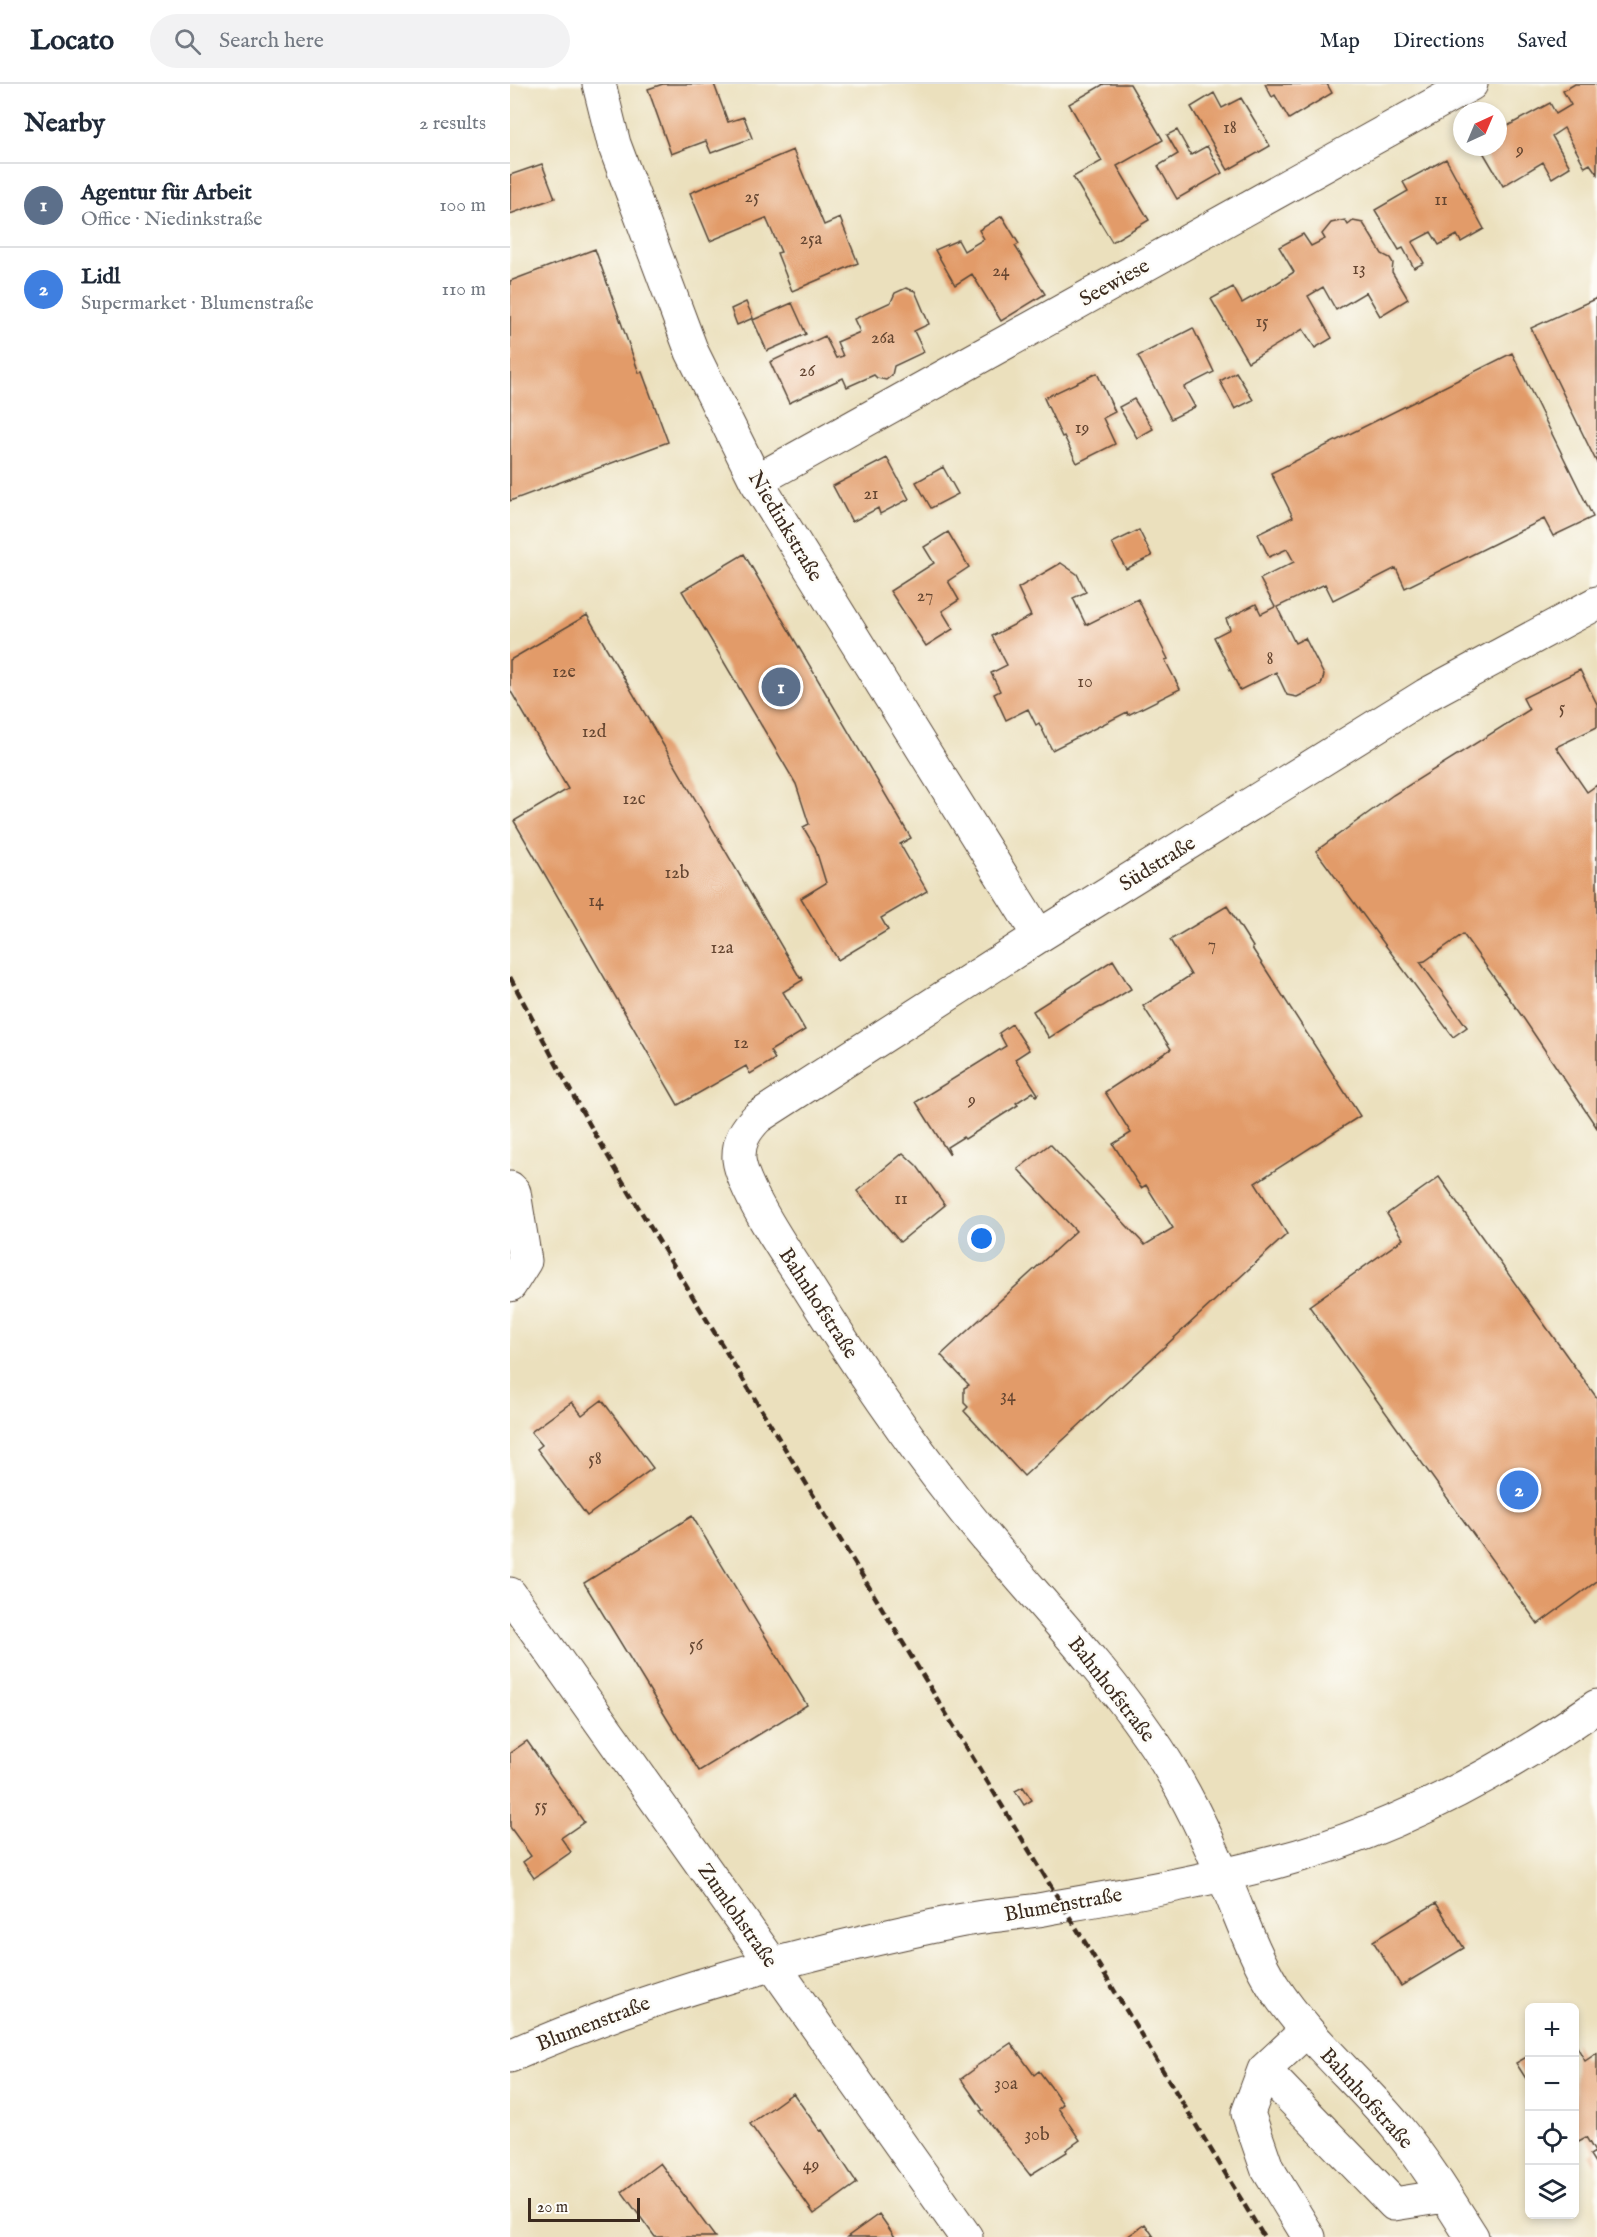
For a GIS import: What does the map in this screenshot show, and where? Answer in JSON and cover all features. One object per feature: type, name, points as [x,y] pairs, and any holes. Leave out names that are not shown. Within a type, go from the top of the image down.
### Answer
[{"type":"street","name":"Niedinkstraße","points":[[599,84],[614,144],[692,352],[756,481],[1039,936]]},
{"type":"street","name":"Seewiese","points":[[756,481],[1471,84]]},
{"type":"street","name":"Südstraße","points":[[739,1149],[742,1136],[758,1117],[1039,936],[1426,695],[1597,603]]},
{"type":"street","name":"Bahnhofstraße","points":[[739,1149],[740,1163],[760,1207],[783,1248],[855,1361],[959,1504],[1144,1728],[1184,1791],[1223,1875],[1258,1959],[1272,1984],[1306,2031],[1398,2130],[1472,2237]]},
{"type":"street","points":[[510,1188],[514,1192],[525,1261],[510,1285]]},
{"type":"street","name":"Zumlohstraße","points":[[510,1594],[966,2237]]},
{"type":"street","name":"Blumenstraße","points":[[510,2056],[626,2009],[772,1963],[962,1920],[1089,1901],[1223,1875],[1312,1852],[1391,1822],[1472,1783],[1518,1757],[1597,1706]]},
{"type":"street","points":[[1306,2031],[1264,2070],[1248,2113],[1267,2168],[1309,2237]]},
{"type":"street","points":[[1264,2070],[1394,2204],[1445,2196]]},
{"type":"building","points":[[663,84],[714,84],[728,122],[744,117],[752,138],[711,153],[706,141],[671,154],[648,89]]},
{"type":"building","points":[[1104,84],[1130,84],[1163,140],[1117,166],[1149,220],[1112,242],[1073,177],[1102,161],[1069,104]]},
{"type":"building","points":[[1265,84],[1327,84],[1332,93],[1289,119],[1275,95],[1272,97]]},
{"type":"building","points":[[1575,84],[1597,84],[1597,174],[1590,164],[1585,167],[1564,128],[1552,136],[1570,167],[1552,178],[1543,162],[1503,186],[1485,156],[1507,156],[1507,126],[1550,103],[1556,114],[1571,105],[1563,91]]},
{"type":"building","points":[[1214,93],[1222,108],[1241,98],[1270,146],[1228,170],[1191,107]]},
{"type":"building","points":[[1177,130],[1191,155],[1207,146],[1222,173],[1177,199],[1158,166],[1178,154],[1167,135]]},
{"type":"building","points":[[793,150],[824,225],[840,218],[858,263],[792,291],[777,253],[781,252],[766,218],[710,241],[690,193]]},
{"type":"building","points":[[1446,159],[1484,229],[1461,242],[1457,235],[1439,245],[1431,232],[1412,242],[1424,263],[1414,268],[1403,248],[1399,250],[1375,210],[1408,191],[1403,182]]},
{"type":"building","points":[[542,164],[555,198],[510,214],[510,175]]},
{"type":"building","points":[[1002,216],[1019,244],[1015,246],[1045,294],[1001,321],[972,274],[955,285],[935,250],[958,240],[964,251],[984,239],[979,230]]},
{"type":"building","points":[[1345,220],[1348,225],[1353,221],[1363,223],[1382,254],[1390,258],[1393,263],[1392,272],[1408,299],[1380,316],[1366,292],[1336,310],[1323,287],[1308,296],[1332,338],[1315,348],[1303,329],[1248,362],[1211,299],[1233,287],[1242,303],[1277,283],[1294,272],[1279,247],[1303,234],[1311,246],[1325,239],[1322,234],[1331,223]]},
{"type":"building","points":[[595,249],[639,373],[642,372],[668,442],[510,501],[510,281]]},
{"type":"building","points":[[906,288],[915,291],[929,324],[914,331],[924,352],[894,366],[892,375],[886,380],[874,375],[847,387],[843,378],[789,403],[770,362],[825,336],[836,358],[843,356],[837,342],[860,332],[854,319],[891,302],[895,293]]},
{"type":"building","points":[[1597,298],[1597,463],[1531,328]]},
{"type":"building","points":[[746,302],[753,318],[737,325],[731,309]]},
{"type":"building","points":[[792,303],[806,334],[767,351],[753,320]]},
{"type":"building","points":[[1193,328],[1214,372],[1184,387],[1195,407],[1171,419],[1138,356]]},
{"type":"building","points":[[1512,353],[1593,517],[1553,536],[1544,519],[1405,588],[1396,568],[1333,600],[1325,584],[1277,607],[1295,643],[1305,638],[1324,675],[1321,685],[1297,697],[1287,695],[1276,672],[1240,690],[1214,637],[1230,629],[1226,619],[1256,604],[1261,614],[1275,607],[1260,579],[1294,562],[1287,549],[1269,557],[1258,534],[1293,517],[1271,473]]},
{"type":"building","points":[[1236,372],[1253,400],[1235,409],[1220,381]]},
{"type":"building","points":[[1097,373],[1115,412],[1103,418],[1115,444],[1077,463],[1044,398]]},
{"type":"building","points":[[1134,399],[1153,429],[1137,438],[1119,407]]},
{"type":"building","points":[[887,458],[909,499],[880,514],[878,508],[852,522],[833,486]]},
{"type":"building","points":[[943,467],[958,494],[931,508],[916,482]]},
{"type":"building","points":[[1139,530],[1152,556],[1126,569],[1112,543]]},
{"type":"building","points":[[948,532],[969,567],[948,581],[959,600],[942,611],[953,629],[926,646],[890,591],[934,563],[924,547]]},
{"type":"building","points":[[744,554],[911,838],[900,844],[927,891],[881,918],[888,930],[838,960],[801,898],[826,883],[815,847],[803,827],[809,824],[796,784],[682,591]]},
{"type":"building","points":[[1061,563],[1077,574],[1086,592],[1073,598],[1086,625],[1138,599],[1168,659],[1165,660],[1180,689],[1128,715],[1127,712],[1052,750],[1039,723],[1036,725],[1028,709],[1006,720],[994,694],[1000,691],[991,673],[1007,665],[992,636],[1031,616],[1018,588]]},
{"type":"building","points":[[587,615],[803,980],[783,992],[805,1030],[770,1051],[775,1059],[750,1074],[746,1066],[678,1105],[514,821],[568,789],[510,690],[510,660]]},
{"type":"building","points":[[1580,670],[1597,704],[1597,727],[1556,747],[1587,792],[1597,785],[1597,1128],[1524,1019],[1463,934],[1425,961],[1420,962],[1467,1027],[1453,1037],[1316,851],[1393,795],[1529,710],[1523,698]]},
{"type":"building","points":[[1227,906],[1360,1116],[1255,1183],[1287,1234],[1024,1476],[964,1411],[968,1407],[964,1403],[964,1388],[969,1385],[941,1355],[1076,1231],[1018,1169],[1050,1144],[1145,1245],[1173,1228],[1146,1185],[1141,1188],[1113,1144],[1131,1133],[1105,1092],[1171,1049],[1143,1006],[1191,975],[1170,940]]},
{"type":"building","points":[[1113,960],[1131,989],[1089,1012],[1049,1038],[1033,1011]]},
{"type":"building","points":[[1012,1024],[1029,1050],[1015,1059],[1038,1094],[1036,1096],[1033,1092],[1016,1103],[1018,1105],[965,1139],[963,1137],[947,1147],[949,1154],[916,1102],[1006,1046],[999,1033]]},
{"type":"building","points":[[903,1153],[917,1166],[945,1205],[900,1242],[857,1191]]},
{"type":"building","points":[[1439,1177],[1597,1398],[1597,1581],[1538,1624],[1309,1306],[1403,1239],[1387,1214]]},
{"type":"building","points":[[602,1400],[653,1468],[587,1516],[537,1449],[542,1445],[531,1432],[572,1402],[582,1415]]},
{"type":"building","points":[[692,1516],[807,1705],[699,1771],[584,1583]]},
{"type":"building","points":[[527,1741],[584,1822],[561,1838],[571,1852],[534,1878],[523,1862],[531,1856],[510,1827],[510,1753]]},
{"type":"building","points":[[1023,1787],[1032,1800],[1024,1805],[1015,1791]]},
{"type":"building","points":[[1436,1903],[1464,1948],[1401,1986],[1373,1941]]},
{"type":"building","points":[[1011,2043],[1034,2075],[1039,2071],[1051,2087],[1063,2104],[1058,2108],[1080,2140],[1066,2150],[1067,2152],[1030,2175],[980,2111],[983,2110],[961,2079]]},
{"type":"building","points":[[1579,2050],[1585,2061],[1597,2053],[1597,2166],[1590,2155],[1595,2152],[1586,2137],[1579,2141]]},
{"type":"building","points":[[1525,2058],[1525,2077],[1516,2063]]},
{"type":"building","points":[[793,2093],[820,2131],[822,2130],[857,2183],[814,2214],[750,2124]]},
{"type":"building","points":[[660,2163],[715,2237],[655,2237],[622,2192]]},
{"type":"building","points":[[879,2214],[895,2237],[847,2237]]},
{"type":"building","points":[[1145,2224],[1154,2237],[1127,2237]]},
{"type":"railway","points":[[510,977],[576,1101],[623,1182],[1264,2237]]},
{"type":"place","name":"Agentur für Arbeit","points":[[781,687]]},
{"type":"place","name":"Lidl","points":[[1519,1490]]}]
